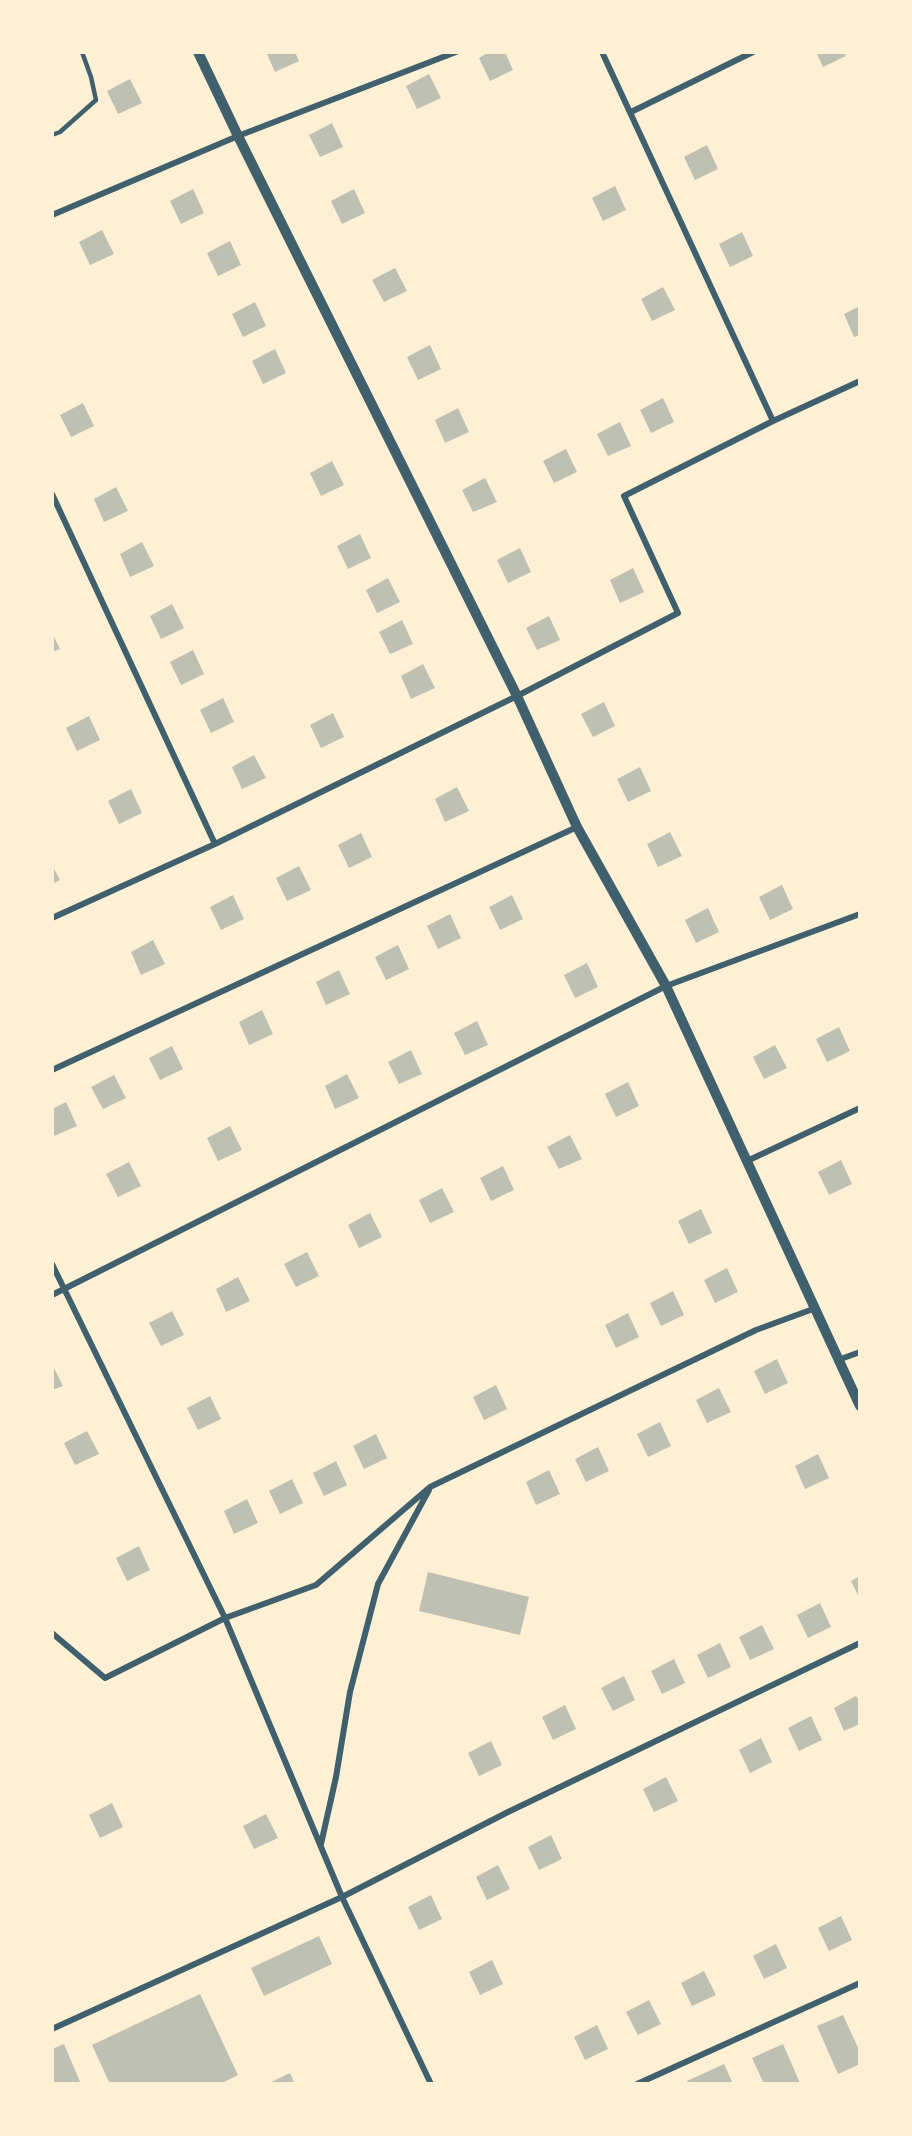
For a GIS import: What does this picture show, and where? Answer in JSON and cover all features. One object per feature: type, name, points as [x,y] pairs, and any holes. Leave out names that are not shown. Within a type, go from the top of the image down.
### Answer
[{"type":"street","points":[[198,52],[517,696],[577,826],[666,986],[813,1309],[860,1406]]},
{"type":"street","points":[[52,215],[238,136],[456,52]]},
{"type":"street","points":[[602,52],[773,421]]},
{"type":"street","points":[[631,112],[753,52]]},
{"type":"street","points":[[52,918],[215,844],[517,696],[678,613],[624,496],[773,421],[860,381]]},
{"type":"street","points":[[52,494],[215,844]]},
{"type":"street","points":[[52,1070],[577,826]]},
{"type":"street","points":[[52,1294],[666,986],[860,914]]},
{"type":"street","points":[[747,1161],[860,1108]]},
{"type":"street","points":[[52,1264],[225,1618],[342,1897],[431,2084]]},
{"type":"street","points":[[52,1633],[105,1678],[225,1618],[316,1585],[430,1487],[756,1330],[813,1309]]},
{"type":"street","points":[[838,1360],[860,1352]]},
{"type":"street","points":[[321,1845],[336,1777],[350,1692],[378,1584],[430,1487]]},
{"type":"street","points":[[52,2029],[342,1897],[508,1812],[860,1643]]},
{"type":"street","points":[[637,2084],[860,1983]]},
{"type":"lane","points":[[52,135],[60,132],[96,100],[82,52]]},
{"type":"building","points":[[266,52],[295,52],[299,61],[275,72]]},
{"type":"building","points":[[489,52],[505,52],[513,70],[490,81],[479,58]]},
{"type":"building","points":[[816,52],[844,52],[846,56],[823,67]]},
{"type":"building","points":[[429,74],[441,98],[417,109],[406,86]]},
{"type":"building","points":[[130,79],[142,103],[118,114],[107,91]]},
{"type":"building","points":[[332,123],[343,147],[320,157],[309,135]]},
{"type":"building","points":[[707,145],[718,169],[695,180],[684,157]]},
{"type":"building","points":[[615,186],[626,210],[603,221],[592,198]]},
{"type":"building","points":[[193,189],[204,213],[181,224],[170,201]]},
{"type":"building","points":[[354,189],[365,213],[342,224],[331,201]]},
{"type":"building","points":[[102,230],[114,254],[90,265],[79,242]]},
{"type":"building","points":[[742,232],[753,256],[730,267],[719,244]]},
{"type":"building","points":[[230,241],[241,265],[218,276],[207,253]]},
{"type":"building","points":[[395,268],[407,291],[384,302],[372,280]]},
{"type":"building","points":[[663,287],[675,310],[652,321],[641,299]]},
{"type":"building","points":[[255,302],[266,326],[243,337],[232,314]]},
{"type":"building","points":[[860,306],[860,335],[854,337],[844,314]]},
{"type":"building","points":[[430,345],[441,369],[418,380],[407,357]]},
{"type":"building","points":[[275,349],[286,373],[263,384],[252,361]]},
{"type":"building","points":[[663,398],[674,422],[651,433],[640,410]]},
{"type":"building","points":[[83,403],[94,426],[71,437],[60,415]]},
{"type":"building","points":[[458,408],[469,432],[445,443],[435,420]]},
{"type":"building","points":[[620,422],[631,446],[608,456],[597,434]]},
{"type":"building","points":[[566,449],[577,472],[554,483],[543,461]]},
{"type":"building","points":[[332,461],[344,485],[321,496],[310,473]]},
{"type":"building","points":[[485,478],[497,502],[473,512],[462,490]]},
{"type":"building","points":[[116,487],[128,511],[104,522],[94,499]]},
{"type":"building","points":[[360,534],[371,558],[348,569],[337,546]]},
{"type":"building","points":[[142,542],[154,566],[130,577],[120,554]]},
{"type":"building","points":[[520,548],[531,572],[508,583],[497,560]]},
{"type":"building","points":[[633,568],[644,592],[620,603],[610,580]]},
{"type":"building","points":[[388,578],[400,602],[377,613],[366,590]]},
{"type":"building","points":[[172,604],[184,628],[161,639],[150,616]]},
{"type":"building","points":[[549,616],[560,640],[537,650],[526,628]]},
{"type":"building","points":[[402,620],[413,644],[390,654],[379,632]]},
{"type":"building","points":[[52,633],[60,649],[52,652]]},
{"type":"building","points":[[193,650],[204,674],[181,685],[170,662]]},
{"type":"building","points":[[423,664],[435,688],[411,699],[401,676]]},
{"type":"building","points":[[223,698],[234,722],[211,733],[200,710]]},
{"type":"building","points":[[604,702],[615,726],[593,737],[581,714]]},
{"type":"building","points":[[333,713],[344,737],[321,748],[310,725]]},
{"type":"building","points":[[89,716],[100,740],[77,751],[66,728]]},
{"type":"building","points":[[254,755],[266,778],[242,789],[232,767]]},
{"type":"building","points":[[640,767],[651,791],[628,802],[617,779]]},
{"type":"building","points":[[457,787],[469,811],[445,822],[435,799]]},
{"type":"building","points":[[131,789],[142,813],[119,824],[108,801]]},
{"type":"building","points":[[670,832],[682,856],[658,867],[647,844]]},
{"type":"building","points":[[361,833],[372,857],[349,868],[338,845]]},
{"type":"building","points":[[52,865],[60,880],[52,884]]},
{"type":"building","points":[[299,866],[311,890],[287,901],[276,878]]},
{"type":"building","points":[[782,885],[793,909],[770,920],[759,897]]},
{"type":"building","points":[[233,895],[244,919],[221,930],[210,907]]},
{"type":"building","points":[[512,895],[523,919],[500,930],[489,907]]},
{"type":"building","points":[[708,908],[719,932],[696,943],[685,920]]},
{"type":"building","points":[[450,914],[461,938],[438,949],[427,926]]},
{"type":"building","points":[[153,940],[165,964],[141,975],[131,952]]},
{"type":"building","points":[[398,945],[409,969],[386,980],[375,957]]},
{"type":"building","points":[[587,963],[598,987],[575,998],[564,975]]},
{"type":"building","points":[[339,970],[350,994],[326,1005],[316,982]]},
{"type":"building","points":[[262,1010],[273,1034],[249,1045],[239,1022]]},
{"type":"building","points":[[477,1021],[488,1045],[465,1055],[454,1033]]},
{"type":"building","points":[[839,1027],[850,1051],[827,1062],[816,1039]]},
{"type":"building","points":[[775,1045],[787,1068],[764,1079],[753,1057]]},
{"type":"building","points":[[172,1046],[183,1069],[160,1080],[149,1058]]},
{"type":"building","points":[[411,1050],[422,1074],[399,1084],[388,1062]]},
{"type":"building","points":[[347,1074],[359,1098],[335,1109],[325,1086]]},
{"type":"building","points":[[114,1075],[126,1098],[103,1109],[91,1087]]},
{"type":"building","points":[[628,1082],[639,1106],[616,1117],[605,1094]]},
{"type":"building","points":[[66,1102],[77,1126],[54,1136],[52,1109]]},
{"type":"building","points":[[230,1126],[242,1150],[218,1161],[207,1138]]},
{"type":"building","points":[[570,1135],[582,1159],[559,1169],[547,1147]]},
{"type":"building","points":[[841,1160],[852,1184],[829,1195],[818,1172]]},
{"type":"building","points":[[129,1162],[141,1186],[118,1197],[106,1174]]},
{"type":"building","points":[[503,1166],[514,1190],[491,1201],[480,1178]]},
{"type":"building","points":[[442,1188],[454,1212],[430,1223],[419,1200]]},
{"type":"building","points":[[701,1209],[712,1233],[689,1244],[678,1221]]},
{"type":"building","points":[[370,1213],[382,1237],[359,1248],[348,1225]]},
{"type":"building","points":[[307,1252],[319,1276],[296,1287],[284,1264]]},
{"type":"building","points":[[727,1268],[738,1292],[715,1303],[704,1280]]},
{"type":"building","points":[[238,1277],[250,1301],[226,1312],[216,1289]]},
{"type":"building","points":[[673,1291],[684,1315],[661,1326],[650,1303]]},
{"type":"building","points":[[172,1311],[184,1335],[161,1346],[149,1323]]},
{"type":"building","points":[[628,1313],[639,1337],[616,1348],[605,1325]]},
{"type":"building","points":[[777,1359],[788,1383],[765,1394],[754,1371]]},
{"type":"building","points":[[52,1364],[63,1386],[52,1390]]},
{"type":"building","points":[[496,1385],[507,1409],[484,1420],[473,1397]]},
{"type":"building","points":[[719,1388],[731,1412],[707,1423],[696,1400]]},
{"type":"building","points":[[210,1396],[221,1419],[198,1430],[187,1408]]},
{"type":"building","points":[[660,1422],[671,1446],[648,1457],[637,1434]]},
{"type":"building","points":[[87,1431],[99,1454],[75,1465],[64,1443]]},
{"type":"building","points":[[376,1434],[387,1458],[364,1469],[353,1446]]},
{"type":"building","points":[[598,1447],[609,1471],[586,1482],[575,1459]]},
{"type":"building","points":[[818,1454],[829,1478],[805,1489],[795,1466]]},
{"type":"building","points":[[336,1461],[347,1485],[324,1496],[313,1473]]},
{"type":"building","points":[[549,1470],[560,1494],[536,1505],[526,1482]]},
{"type":"building","points":[[292,1479],[303,1503],[280,1514],[269,1491]]},
{"type":"building","points":[[247,1499],[258,1523],[234,1534],[224,1511]]},
{"type":"building","points":[[139,1546],[150,1570],[127,1581],[116,1558]]},
{"type":"building","points":[[428,1572],[529,1597],[520,1635],[419,1611]]},
{"type":"building","points":[[860,1576],[860,1599],[851,1581]]},
{"type":"building","points":[[820,1603],[831,1627],[808,1638],[797,1615]]},
{"type":"building","points":[[762,1625],[774,1649],[750,1660],[739,1637]]},
{"type":"building","points":[[720,1643],[731,1667],[708,1678],[697,1655]]},
{"type":"building","points":[[674,1659],[685,1683],[662,1694],[651,1671]]},
{"type":"building","points":[[624,1676],[635,1700],[613,1711],[601,1688]]},
{"type":"building","points":[[856,1696],[860,1702],[860,1724],[844,1731],[834,1708]]},
{"type":"building","points":[[565,1705],[576,1729],[553,1740],[542,1717]]},
{"type":"building","points":[[811,1716],[822,1740],[799,1751],[788,1728]]},
{"type":"building","points":[[761,1738],[772,1762],[750,1773],[739,1750]]},
{"type":"building","points":[[491,1741],[502,1765],[479,1776],[468,1753]]},
{"type":"building","points":[[666,1777],[678,1801],[654,1812],[643,1789]]},
{"type":"building","points":[[112,1803],[123,1827],[100,1838],[89,1815]]},
{"type":"building","points":[[266,1814],[278,1838],[254,1849],[243,1826]]},
{"type":"building","points":[[551,1835],[562,1859],[539,1870],[528,1847]]},
{"type":"building","points":[[498,1865],[510,1889],[487,1900],[476,1877]]},
{"type":"building","points":[[431,1895],[442,1919],[419,1930],[408,1907]]},
{"type":"building","points":[[841,1916],[852,1940],[829,1951],[818,1928]]},
{"type":"building","points":[[319,1936],[332,1964],[264,1996],[251,1968]]},
{"type":"building","points":[[776,1944],[787,1968],[764,1979],[753,1956]]},
{"type":"building","points":[[492,1960],[503,1984],[480,1995],[469,1972]]},
{"type":"building","points":[[704,1971],[716,1995],[692,2006],[681,1983]]},
{"type":"building","points":[[200,1994],[238,2075],[220,2084],[110,2084],[92,2045]]},
{"type":"building","points":[[649,2000],[661,2024],[638,2035],[626,2012]]},
{"type":"building","points":[[843,2015],[860,2052],[860,2064],[838,2074],[817,2026]]},
{"type":"building","points":[[597,2025],[608,2049],[585,2060],[574,2037]]},
{"type":"building","points":[[64,2044],[81,2084],[52,2084],[52,2049]]},
{"type":"building","points":[[783,2044],[800,2083],[764,2084],[752,2058]]},
{"type":"building","points":[[724,2064],[733,2084],[688,2084],[687,2081]]},
{"type":"building","points":[[290,2073],[295,2084],[267,2084]]}]
